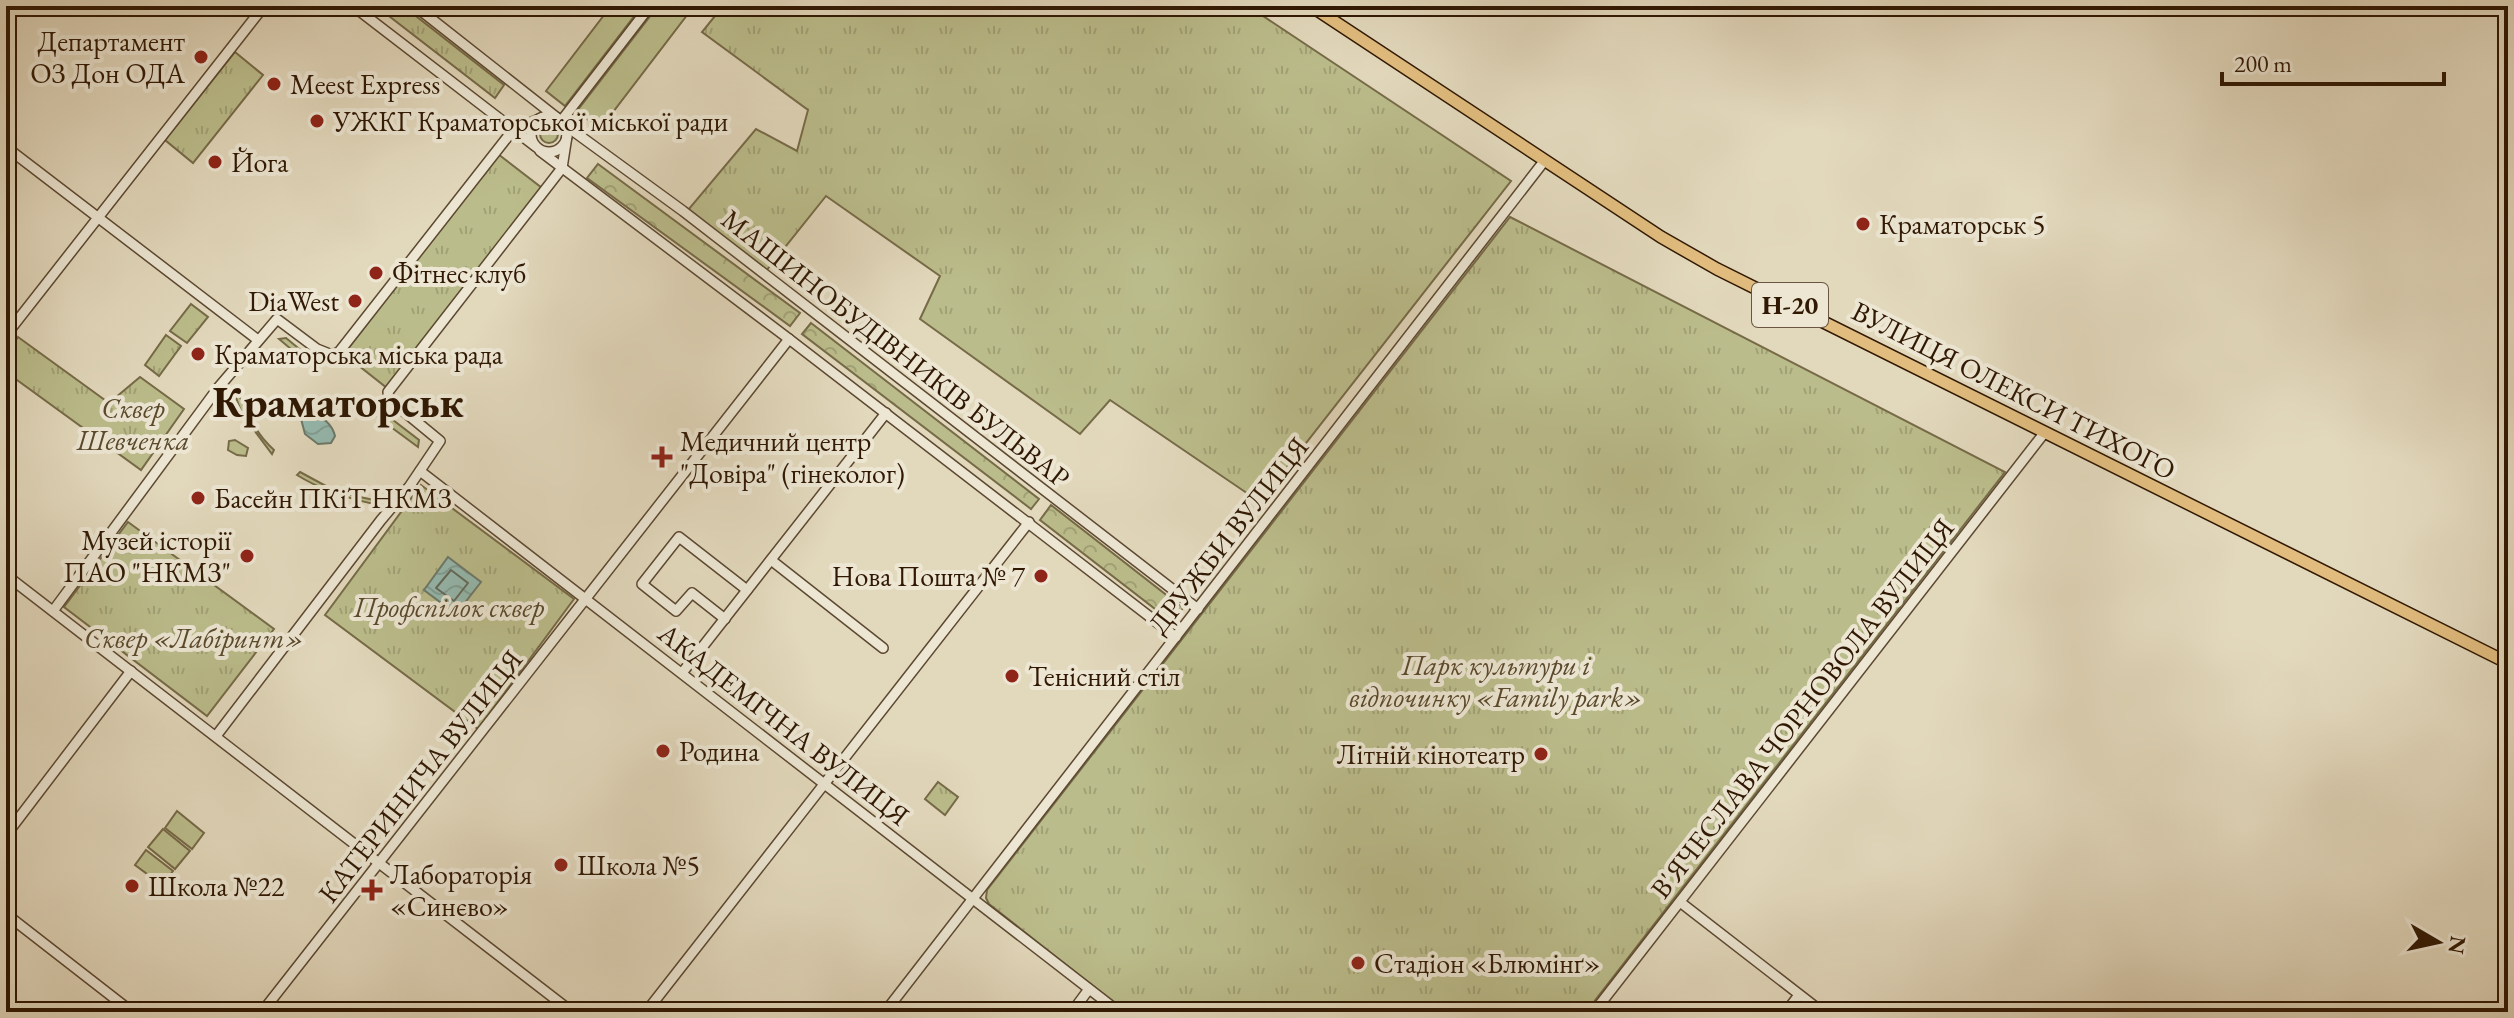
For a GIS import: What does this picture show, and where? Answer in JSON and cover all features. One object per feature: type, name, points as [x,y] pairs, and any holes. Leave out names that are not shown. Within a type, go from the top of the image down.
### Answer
[{"type":"main road","name":"ВУЛИЦЯ ОЛЕКСИ ТИХОГО","points":[[1311,6],[1661,237],[1717,269],[2508,663]]},
{"type":"street","points":[[6,335],[264,6]]},
{"type":"street","name":"МАШИНОБУДІВНИКІВ БУЛЬВАР","points":[[353,6],[1176,637]]},
{"type":"street","name":"МАШИНОБУДІВНИКІВ БУЛЬВАР","points":[[415,6],[1198,609]]},
{"type":"street","points":[[561,120],[650,6]]},
{"type":"street","points":[[544,117],[532,129],[532,141],[538,149],[558,151],[567,136]]},
{"type":"street","points":[[53,611],[218,388],[277,319],[317,349],[332,355],[339,352],[513,130],[544,117],[561,120]]},
{"type":"street","points":[[216,736],[409,487],[440,441],[389,399],[388,392],[562,168],[567,136],[561,120]]},
{"type":"street","points":[[6,147],[258,340]]},
{"type":"street","name":"ДРУЖБИ ВУЛИЦЯ","points":[[885,1012],[1545,160]]},
{"type":"street","name":"КАТЕРИНИЧА ВУЛИЦЯ","points":[[262,1012],[789,339]]},
{"type":"street","points":[[682,673],[886,413]]},
{"type":"street","name":"В'ЯЧЕСЛАВА ЧОРНОВОЛА ВУЛИЦЯ","points":[[1594,1012],[2045,432]]},
{"type":"street","name":"АКАДЕМІЧНА ВУЛИЦЯ","points":[[420,471],[1119,1012]]},
{"type":"street","points":[[646,1012],[1029,522]]},
{"type":"street","points":[[725,619],[692,593],[676,611],[642,584],[679,537],[747,590]]},
{"type":"street","points":[[771,560],[883,648]]},
{"type":"street","points":[[6,575],[572,1012]]},
{"type":"street","points":[[6,835],[131,671]]},
{"type":"street","points":[[1680,902],[1822,1012]]},
{"type":"street","points":[[6,914],[132,1012]]},
{"type":"street","points":[[1072,1012],[1089,989]]},
{"type":"street","points":[[1786,1012],[1799,995]]},
{"type":"green space","points":[[376,6],[403,6],[504,85],[495,98]]},
{"type":"green space","points":[[611,6],[642,6],[565,106],[546,91]]},
{"type":"green space","points":[[658,6],[694,6],[600,129],[577,111]]},
{"type":"green space","points":[[723,6],[1248,6],[1511,181],[1260,502],[1110,400],[1080,434],[920,319],[940,276],[826,196],[766,271],[688,210],[756,129],[797,151],[808,110],[702,32]]},
{"type":"green space","points":[[235,52],[263,75],[193,163],[165,140]]},
{"type":"green space","points":[[549,125],[558,134],[549,143],[540,134]]},
{"type":"green space","points":[[498,154],[542,188],[387,388],[344,354]]},
{"type":"green space","points":[[598,164],[800,313],[790,326],[587,178]]},
{"type":"green space","name":"Парк культури і відпочинку «Family park»","points":[[1510,217],[2005,472],[1586,1012],[1126,1012],[989,904],[987,890]]},
{"type":"green space","points":[[191,304],[208,317],[187,343],[170,331]]},
{"type":"green space","points":[[811,323],[1039,499],[1031,509],[802,334]]},
{"type":"green space","points":[[166,335],[181,346],[159,376],[145,365]]},
{"type":"green space","name":"Сквер Шевченка","points":[[18,337],[109,403],[140,377],[184,409],[141,470],[6,372],[6,354]]},
{"type":"green space","points":[[286,338],[320,366],[317,371],[279,339]]},
{"type":"green space","points":[[238,392],[257,430],[274,450],[272,454],[242,414],[235,395]]},
{"type":"green space","points":[[380,410],[419,440],[418,447],[376,416]]},
{"type":"green space","points":[[235,440],[248,448],[246,456],[228,450],[229,441]]},
{"type":"green space","points":[[300,472],[337,492],[374,500],[374,504],[325,489],[297,475]]},
{"type":"green space","name":"Профспілок сквер","points":[[421,485],[574,599],[478,729],[325,615]]},
{"type":"green space","points":[[1051,505],[1183,608],[1172,622],[1040,520]]},
{"type":"green space","name":"Сквер «Лабіринт»","points":[[128,522],[274,629],[207,716],[64,607]]},
{"type":"green space","points":[[938,782],[958,797],[945,815],[925,799]]},
{"type":"green space","points":[[177,811],[204,833],[192,849],[165,828]]},
{"type":"green space","points":[[163,829],[190,851],[175,869],[148,847]]},
{"type":"green space","points":[[146,850],[173,871],[162,885],[135,865]]},
{"type":"water","points":[[311,414],[323,419],[332,428],[335,436],[331,443],[318,444],[305,434],[301,419]]},
{"type":"water","points":[[448,557],[481,582],[456,614],[424,590]]},
{"type":"place","name":"Департамент ОЗ Дон ОДА","points":[[201,57]]},
{"type":"place","name":"Meest Express","points":[[274,84]]},
{"type":"place","name":"УЖКГ Краматорської міської ради","points":[[317,121]]},
{"type":"place","name":"Йога","points":[[215,162]]},
{"type":"place","name":"Краматорськ 5","points":[[1863,224]]},
{"type":"place","name":"Фітнес клуб","points":[[376,273]]},
{"type":"place","name":"DiaWest","points":[[355,301]]},
{"type":"place","name":"Краматорська міська рада","points":[[198,354]]},
{"type":"place","name":"Медичний центр \"Довіра\" (гінеколог)","points":[[662,457]]},
{"type":"place","name":"Басейн ПКіТ НКМЗ","points":[[198,498]]},
{"type":"place","name":"Музей історії ПАО \"НКМЗ\"","points":[[247,556]]},
{"type":"place","name":"Нова Пошта № 7","points":[[1041,576]]},
{"type":"place","name":"Тенісний стіл","points":[[1012,676]]},
{"type":"place","name":"Родина","points":[[663,751]]},
{"type":"place","name":"Літній кінотеатр","points":[[1541,754]]},
{"type":"place","name":"Школа №5","points":[[561,865]]},
{"type":"place","name":"Школа №22","points":[[132,886]]},
{"type":"place","name":"Лабораторія «Синєво»","points":[[372,890]]},
{"type":"place","name":"Стадіон «Блюмінґ»","points":[[1358,963]]},
{"type":"district","name":"Краматорськ","points":[[338,402]]}]
